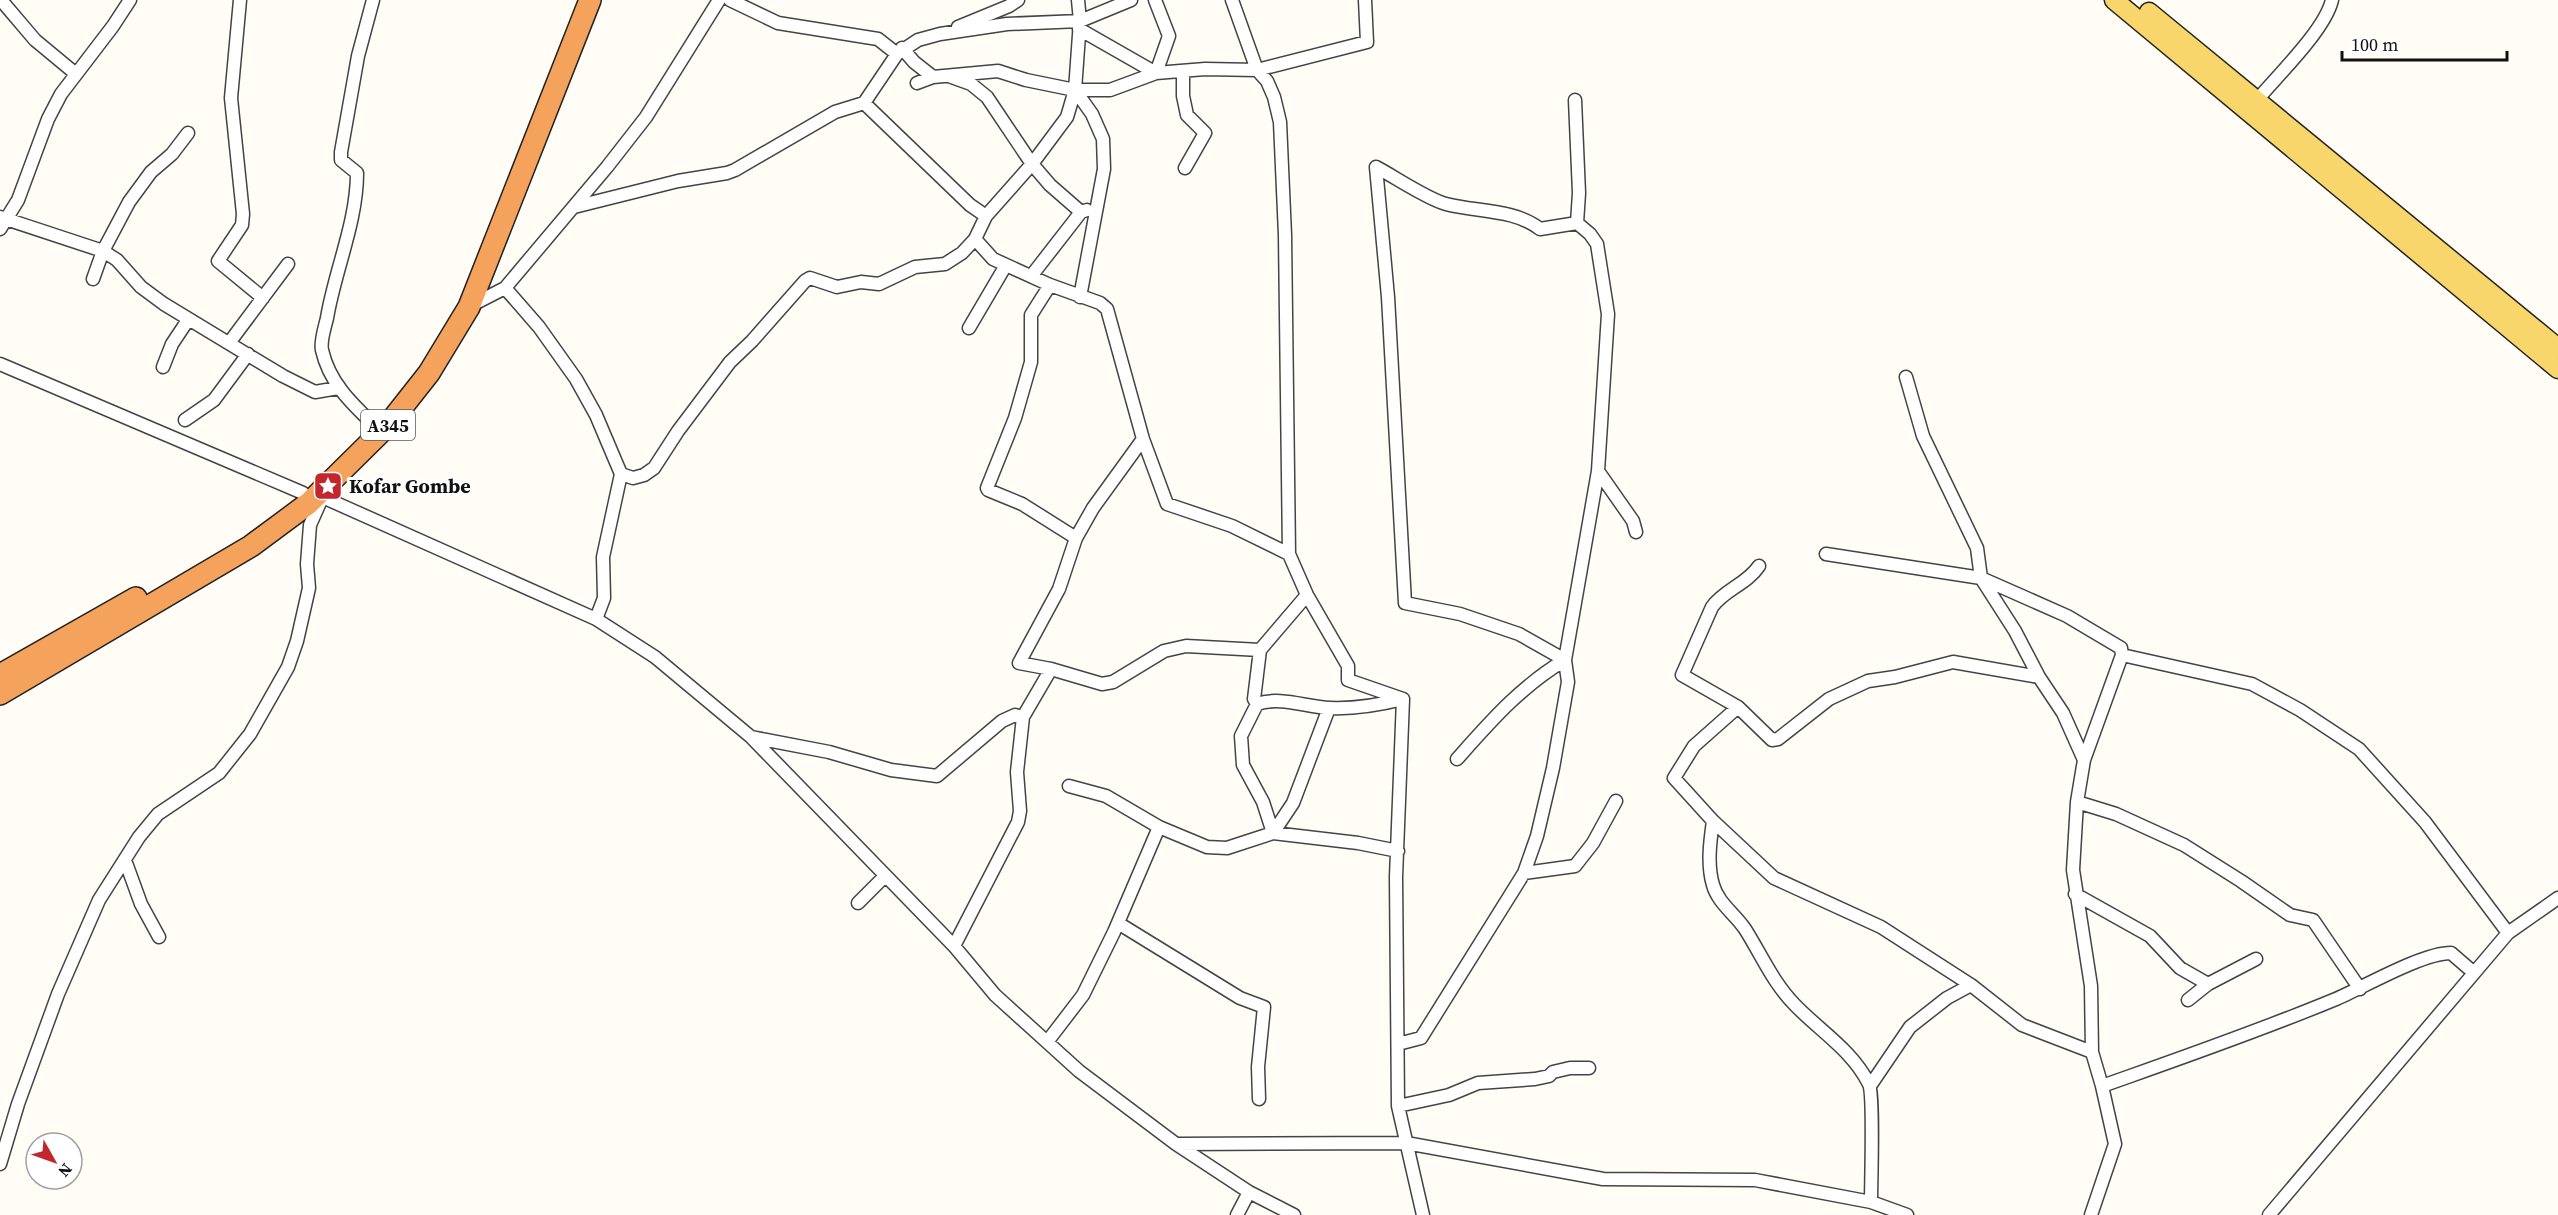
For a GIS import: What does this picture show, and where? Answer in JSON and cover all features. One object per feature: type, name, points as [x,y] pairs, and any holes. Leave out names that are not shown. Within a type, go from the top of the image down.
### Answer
[{"type":"highway","name":"A345","points":[[0,675],[314,496],[374,425],[422,363],[451,318],[495,219],[579,0]]},
{"type":"highway","name":"A345","points":[[0,694],[241,552],[297,513],[364,450],[411,397],[434,365],[469,307],[590,0]]},
{"type":"main road","points":[[2115,0],[2558,369]]},
{"type":"main road","points":[[2134,0],[2558,348]]},
{"type":"street","points":[[1,0],[35,40],[76,74]]},
{"type":"street","points":[[130,0],[113,26],[61,93],[48,119],[18,200],[2,221],[103,251],[126,268],[141,287],[188,320],[283,376],[315,392],[338,388]]},
{"type":"street","points":[[240,0],[231,98],[243,214],[242,225],[218,261],[263,298]]},
{"type":"street","points":[[373,0],[358,56],[341,152],[341,160],[357,173],[351,221],[330,301],[321,348],[338,388],[346,399],[374,425]]},
{"type":"street","points":[[469,307],[505,288],[574,207],[646,117],[719,0]]},
{"type":"street","points":[[730,0],[778,23],[878,39],[933,76]]},
{"type":"street","points":[[940,34],[1009,6],[1018,0]]},
{"type":"street","points":[[621,474],[633,478],[644,475],[654,468],[678,431],[730,362],[810,278],[837,287],[861,282],[879,284],[915,267],[945,264],[962,254],[975,239],[986,216],[1032,164],[1066,117],[1075,90],[1079,25],[1078,0]]},
{"type":"street","points":[[574,207],[678,180],[727,173],[835,112],[864,103],[899,51],[918,40],[940,34],[1007,24],[1079,25],[1131,0]]},
{"type":"street","points":[[1155,0],[1169,36],[1155,73]]},
{"type":"street","points":[[1232,0],[1257,70],[1267,81],[1274,97],[1280,122],[1285,235],[1289,555],[1307,595],[1348,666],[1348,680],[1404,699]]},
{"type":"street","points":[[917,83],[933,76],[998,71],[1026,80],[1075,90],[1110,90],[1155,73],[1183,73],[1205,69],[1257,70],[1367,42],[1365,0]]},
{"type":"street","points":[[2257,100],[2317,29],[2327,14],[2332,0]]},
{"type":"street","points":[[1079,25],[1155,73]]},
{"type":"street","points":[[1183,73],[1183,96],[1187,115],[1205,133],[1185,168]]},
{"type":"street","points":[[948,75],[972,84],[987,97],[1032,164],[1050,185],[1081,212]]},
{"type":"street","points":[[1075,90],[1092,114],[1103,139],[1104,169],[1080,297]]},
{"type":"street","points":[[1575,100],[1579,193],[1577,223]]},
{"type":"street","points":[[864,103],[970,205],[986,216]]},
{"type":"street","points":[[93,279],[103,251],[140,185],[172,154],[188,133]]},
{"type":"street","points":[[1398,1044],[1421,1038],[1524,873],[1537,836],[1568,682],[1564,660],[1598,471],[1608,314],[1597,244],[1590,234],[1577,223],[1540,229],[1533,223],[1487,210],[1444,204],[1376,167],[1388,297],[1405,603],[1460,614],[1519,634],[1564,660]]},
{"type":"street","points":[[1032,275],[1081,212],[1096,207]]},
{"type":"street","points":[[975,239],[993,259],[1050,285],[1100,303],[1107,309],[1143,439],[1164,499],[1170,507],[1232,525],[1289,555]]},
{"type":"street","points":[[229,343],[288,264]]},
{"type":"street","points":[[969,328],[1006,265]]},
{"type":"street","points":[[1050,285],[1031,315],[1031,362],[1015,418],[987,488],[1022,504],[1076,538]]},
{"type":"street","points":[[505,288],[539,327],[576,379],[596,415],[621,474],[603,557],[604,598],[596,619]]},
{"type":"street","points":[[163,367],[172,344],[188,320]]},
{"type":"street","points":[[185,420],[214,400],[248,354]]},
{"type":"street","points":[[0,364],[314,496],[596,619],[654,657],[751,738],[884,877],[954,946],[995,995],[1079,1071],[1176,1144],[1249,1192],[1294,1215]]},
{"type":"street","points":[[1906,377],[1923,436],[1977,548],[1981,578],[2015,631],[2039,677],[2063,712],[2084,760]]},
{"type":"street","points":[[1143,439],[1093,508],[1076,538],[1059,589],[1019,661],[1022,664],[1051,669],[1102,684],[1113,682],[1164,651],[1186,646],[1260,650]]},
{"type":"street","points":[[1598,471],[1633,521],[1636,532]]},
{"type":"street","points":[[0,1164],[57,994],[99,900],[139,837],[158,814],[219,773],[250,734],[288,667],[297,641],[309,588],[307,564],[314,496]]},
{"type":"street","points":[[1826,554],[1981,578],[2067,616],[2121,648],[2122,655],[2084,760],[2077,802],[2073,870],[2091,986],[2092,1052],[2103,1086],[2115,1144],[2091,1215]]},
{"type":"street","points":[[1759,566],[1754,573],[1718,599],[1682,675],[1738,707],[1773,740],[1778,739],[1828,699],[1868,681],[1895,678],[1953,662],[2039,677]]},
{"type":"street","points":[[1257,704],[1254,699],[1260,650],[1307,595]]},
{"type":"street","points":[[2122,655],[2252,684],[2300,710],[2359,749],[2425,822],[2508,933]]},
{"type":"street","points":[[1457,759],[1505,706],[1540,675],[1564,660]]},
{"type":"street","points":[[954,946],[1018,822],[1020,812],[1017,772],[1023,717],[1051,669]]},
{"type":"street","points":[[1273,833],[1263,802],[1243,765],[1241,736],[1257,704],[1268,700],[1329,708],[1369,707],[1404,699]]},
{"type":"street","points":[[1404,699],[1398,851],[1398,1106],[1423,1215]]},
{"type":"street","points":[[1738,707],[1695,746],[1674,778],[1713,821],[1774,878],[1881,927],[1971,985],[2022,1025],[2092,1052]]},
{"type":"street","points":[[1273,833],[1293,802],[1329,708]]},
{"type":"street","points":[[751,738],[829,752],[891,770],[937,776],[1002,721],[1014,715],[1023,717]]},
{"type":"street","points":[[1068,786],[1106,796],[1159,827],[1207,847],[1227,848],[1273,833],[1358,843],[1398,851]]},
{"type":"street","points":[[1524,873],[1575,866],[1593,843],[1616,801]]},
{"type":"street","points":[[2077,802],[2116,814],[2184,845],[2241,880],[2290,915],[2313,920],[2360,989]]},
{"type":"street","points":[[1713,821],[1710,859],[1713,887],[1726,907],[1744,927],[1758,955],[1784,993],[1794,1005],[1848,1053],[1870,1086],[1871,1202]]},
{"type":"street","points":[[1047,1042],[1083,995],[1118,923],[1159,827]]},
{"type":"street","points":[[125,860],[141,904],[159,938]]},
{"type":"street","points":[[858,903],[884,877]]},
{"type":"street","points":[[2075,894],[2150,936],[2180,968],[2208,984]]},
{"type":"street","points":[[2269,1215],[2508,933],[2558,898]]},
{"type":"street","points":[[1118,923],[1240,998],[1264,1007],[1258,1067],[1259,1099]]},
{"type":"street","points":[[2103,1086],[2271,1025],[2360,989],[2424,959],[2446,953],[2454,956],[2473,972]]},
{"type":"street","points":[[2188,1000],[2208,984],[2256,959]]},
{"type":"street","points":[[1870,1086],[1911,1027],[1947,998],[1971,985]]},
{"type":"street","points":[[1398,1106],[1449,1095],[1478,1083],[1534,1079],[1570,1068],[1589,1068]]},
{"type":"street","points":[[1176,1144],[1406,1143],[1603,1179],[1755,1180],[1871,1202],[1907,1215]]},
{"type":"street","points":[[1237,1215],[1249,1192]]},
{"type":"place","name":"Kofar Gombe","points":[[328,486]]}]
